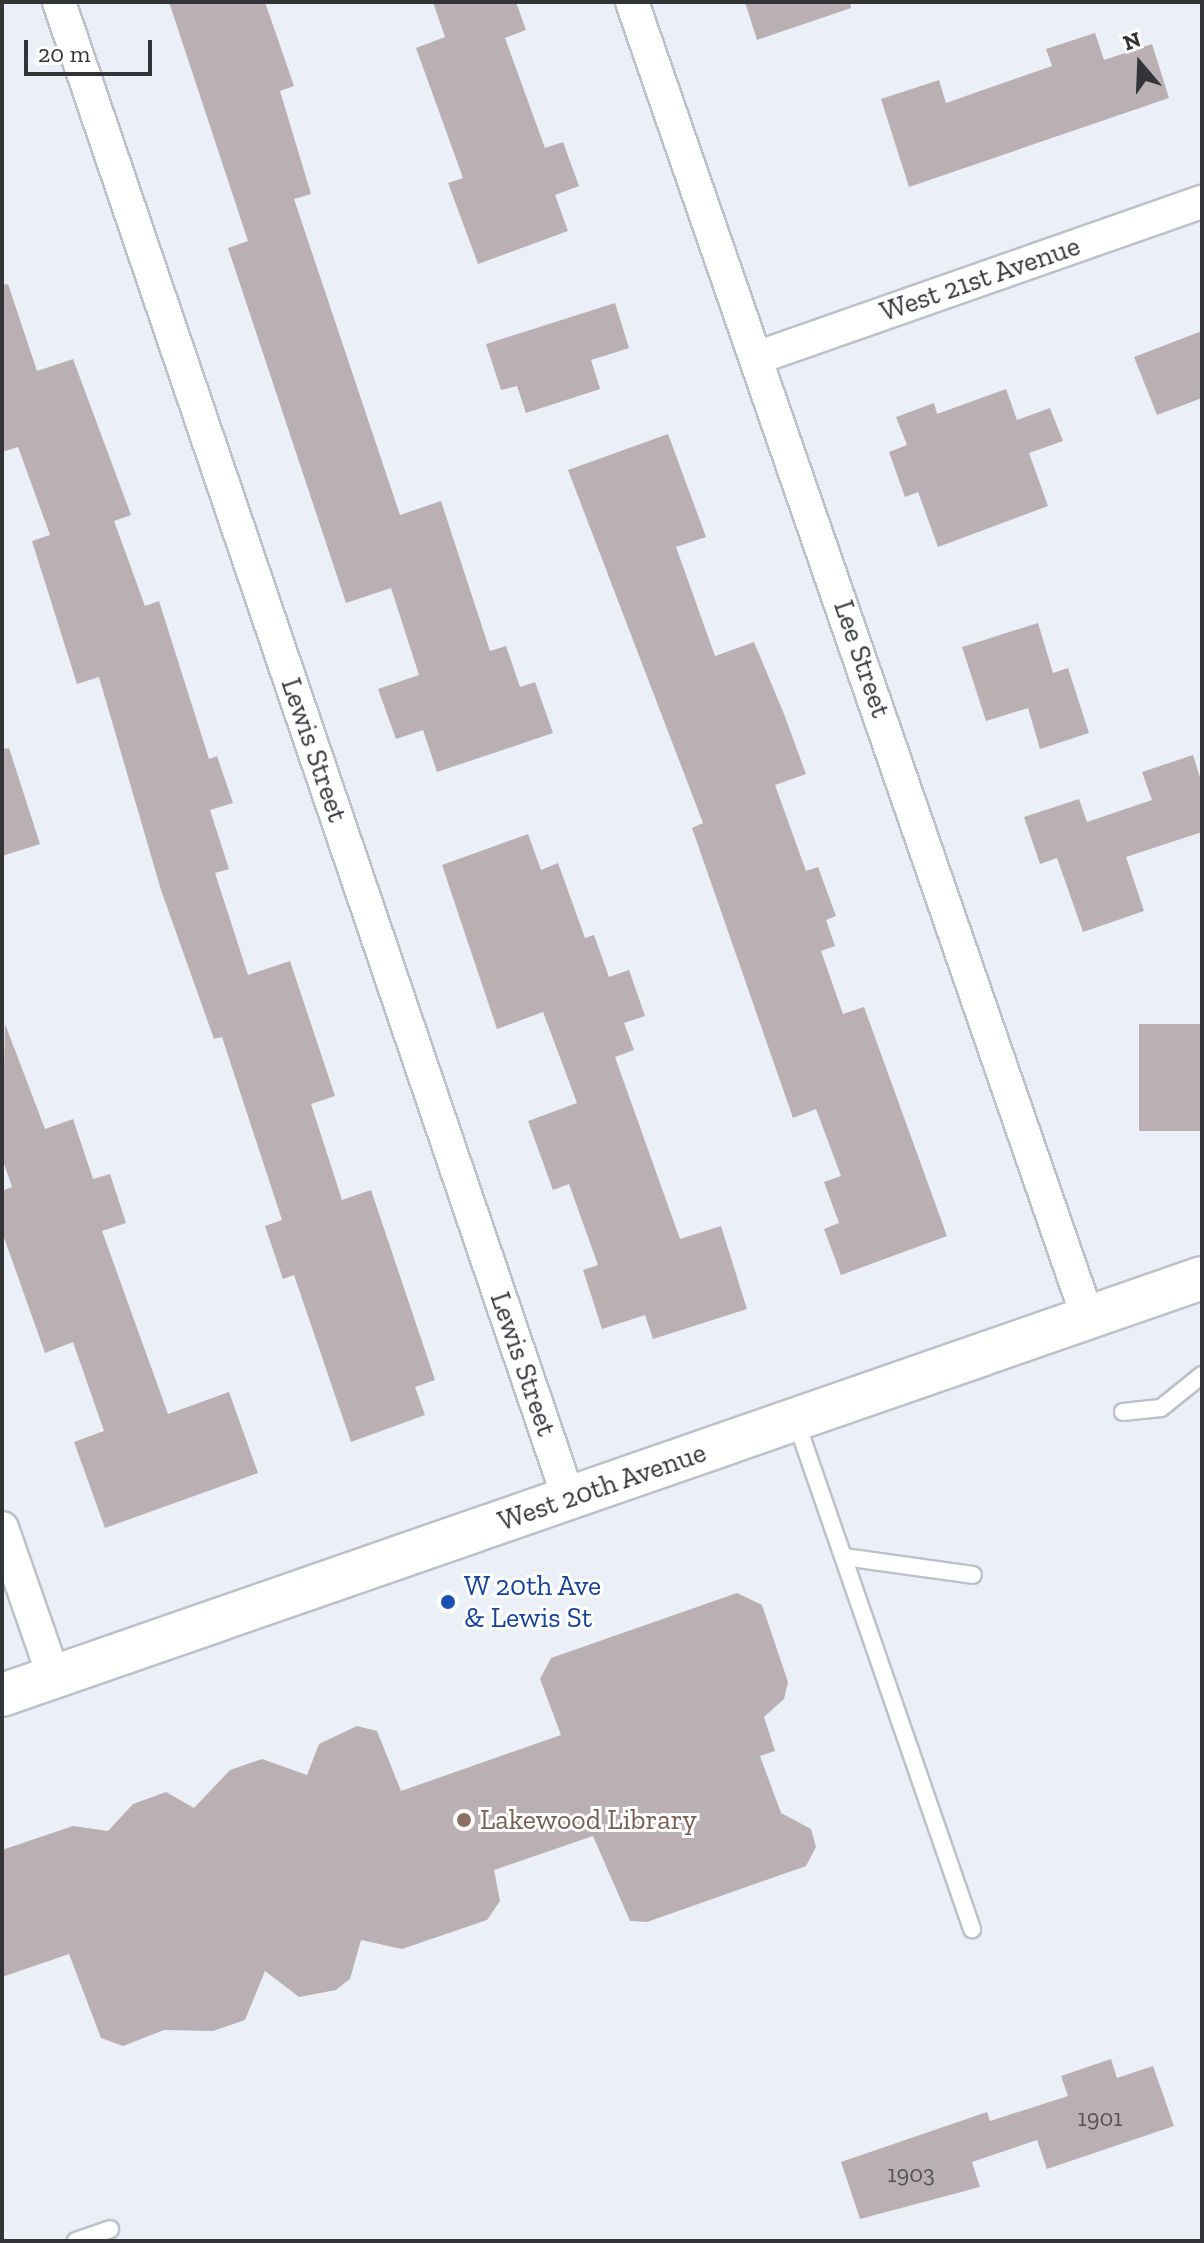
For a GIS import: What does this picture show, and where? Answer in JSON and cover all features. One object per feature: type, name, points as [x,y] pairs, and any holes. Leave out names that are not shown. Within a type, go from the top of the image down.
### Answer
[{"type":"street","name":"Lewis Street","points":[[59,2],[569,1499]]},
{"type":"street","name":"Lee Street","points":[[632,2],[759,357],[1088,1318]]},
{"type":"street","name":"West 21st Avenue","points":[[759,357],[1202,202]]},
{"type":"street","name":"West 20th Avenue","points":[[2,1695],[1202,1278]]},
{"type":"street","points":[[2,1528],[54,1677]]},
{"type":"lane","points":[[1123,1412],[1161,1408],[1202,1375]]},
{"type":"lane","points":[[796,1419],[972,1929]]},
{"type":"lane","points":[[844,1557],[973,1575]]},
{"type":"lane","points":[[76,2241],[110,2229]]},
{"type":"building","points":[[169,2],[265,2],[294,86],[280,91],[311,194],[294,199],[400,515],[441,501],[490,651],[506,646],[520,687],[535,682],[553,733],[437,772],[423,730],[396,739],[378,689],[419,675],[391,588],[346,603],[228,248],[248,241]]},
{"type":"building","points":[[433,2],[516,2],[526,30],[505,38],[545,148],[563,142],[579,186],[555,195],[568,231],[478,264],[448,183],[463,178],[416,48],[445,37]]},
{"type":"building","points":[[745,2],[850,2],[851,8],[757,40]]},
{"type":"building","points":[[1095,33],[1104,60],[1152,44],[1169,98],[909,187],[881,99],[939,80],[946,103],[1052,66],[1046,49]]},
{"type":"building","points":[[8,284],[37,371],[73,359],[131,515],[114,521],[145,606],[159,601],[209,759],[217,756],[233,803],[210,810],[229,869],[215,873],[248,975],[290,961],[335,1096],[311,1104],[342,1200],[371,1190],[435,1380],[415,1387],[425,1415],[351,1442],[294,1275],[283,1279],[265,1226],[282,1220],[222,1037],[214,1039],[161,890],[99,677],[77,684],[32,541],[50,535],[18,447],[2,452],[2,285]]},
{"type":"building","points":[[615,303],[629,348],[591,360],[600,389],[526,413],[517,386],[501,390],[486,344]]},
{"type":"building","points":[[1202,331],[1202,398],[1157,415],[1134,357]]},
{"type":"building","points":[[1006,389],[1017,420],[1050,408],[1063,441],[1029,453],[1048,506],[938,547],[918,492],[905,497],[889,452],[907,445],[896,417],[934,403],[937,414]]},
{"type":"building","points":[[668,434],[706,537],[676,547],[715,656],[754,642],[784,714],[806,774],[775,785],[806,871],[818,867],[836,916],[826,920],[835,946],[821,951],[843,1014],[864,1007],[947,1236],[841,1275],[824,1229],[839,1223],[824,1182],[841,1176],[816,1109],[793,1118],[692,828],[703,823],[568,470]]},
{"type":"building","points":[[1038,623],[1053,673],[1068,668],[1089,733],[1040,749],[1028,708],[986,721],[962,647]]},
{"type":"building","points":[[9,748],[40,844],[2,856],[2,749]]},
{"type":"building","points":[[1193,755],[1202,784],[1202,832],[1126,857],[1144,911],[1083,932],[1057,858],[1040,864],[1024,817],[1079,799],[1087,822],[1152,800],[1142,772]]},
{"type":"building","points":[[528,834],[541,870],[558,863],[585,938],[594,935],[609,977],[629,970],[645,1016],[624,1023],[634,1050],[615,1057],[680,1239],[721,1226],[747,1309],[653,1339],[645,1315],[602,1329],[583,1270],[598,1265],[569,1184],[553,1190],[528,1121],[577,1103],[543,1012],[497,1029],[442,865]]},
{"type":"building","points":[[5,1024],[45,1129],[73,1119],[93,1179],[110,1174],[126,1223],[102,1231],[168,1414],[229,1392],[258,1473],[105,1528],[74,1442],[104,1431],[73,1342],[45,1353],[2,1232],[2,1191],[12,1187],[2,1158]]},
{"type":"building","points":[[1139,1024],[1202,1024],[1202,1131],[1139,1131]]},
{"type":"building","name":"Lakewood Library","points":[[737,1593],[762,1605],[788,1682],[784,1699],[764,1717],[775,1751],[760,1756],[781,1813],[811,1829],[816,1847],[806,1866],[647,1922],[630,1921],[593,1836],[494,1870],[500,1901],[487,1920],[402,1949],[361,1940],[350,1979],[336,1990],[299,1997],[265,1971],[245,2020],[213,2031],[164,2030],[123,2046],[101,2038],[69,1954],[2,1977],[2,1850],[73,1826],[108,1831],[133,1804],[166,1792],[194,1808],[230,1770],[262,1759],[307,1775],[319,1744],[357,1726],[377,1731],[401,1791],[561,1735],[540,1679],[551,1658]]},
{"type":"building","points":[[1111,2059],[1117,2078],[1153,2066],[1174,2126],[1047,2169],[1037,2140],[972,2162],[980,2187],[860,2219],[841,2162],[987,2112],[990,2121],[1068,2096],[1061,2076]]},
{"type":"place","name":"W 20th Ave & Lewis St","points":[[448,1602]]},
{"type":"place","name":"Lakewood Library","points":[[464,1820]]}]
